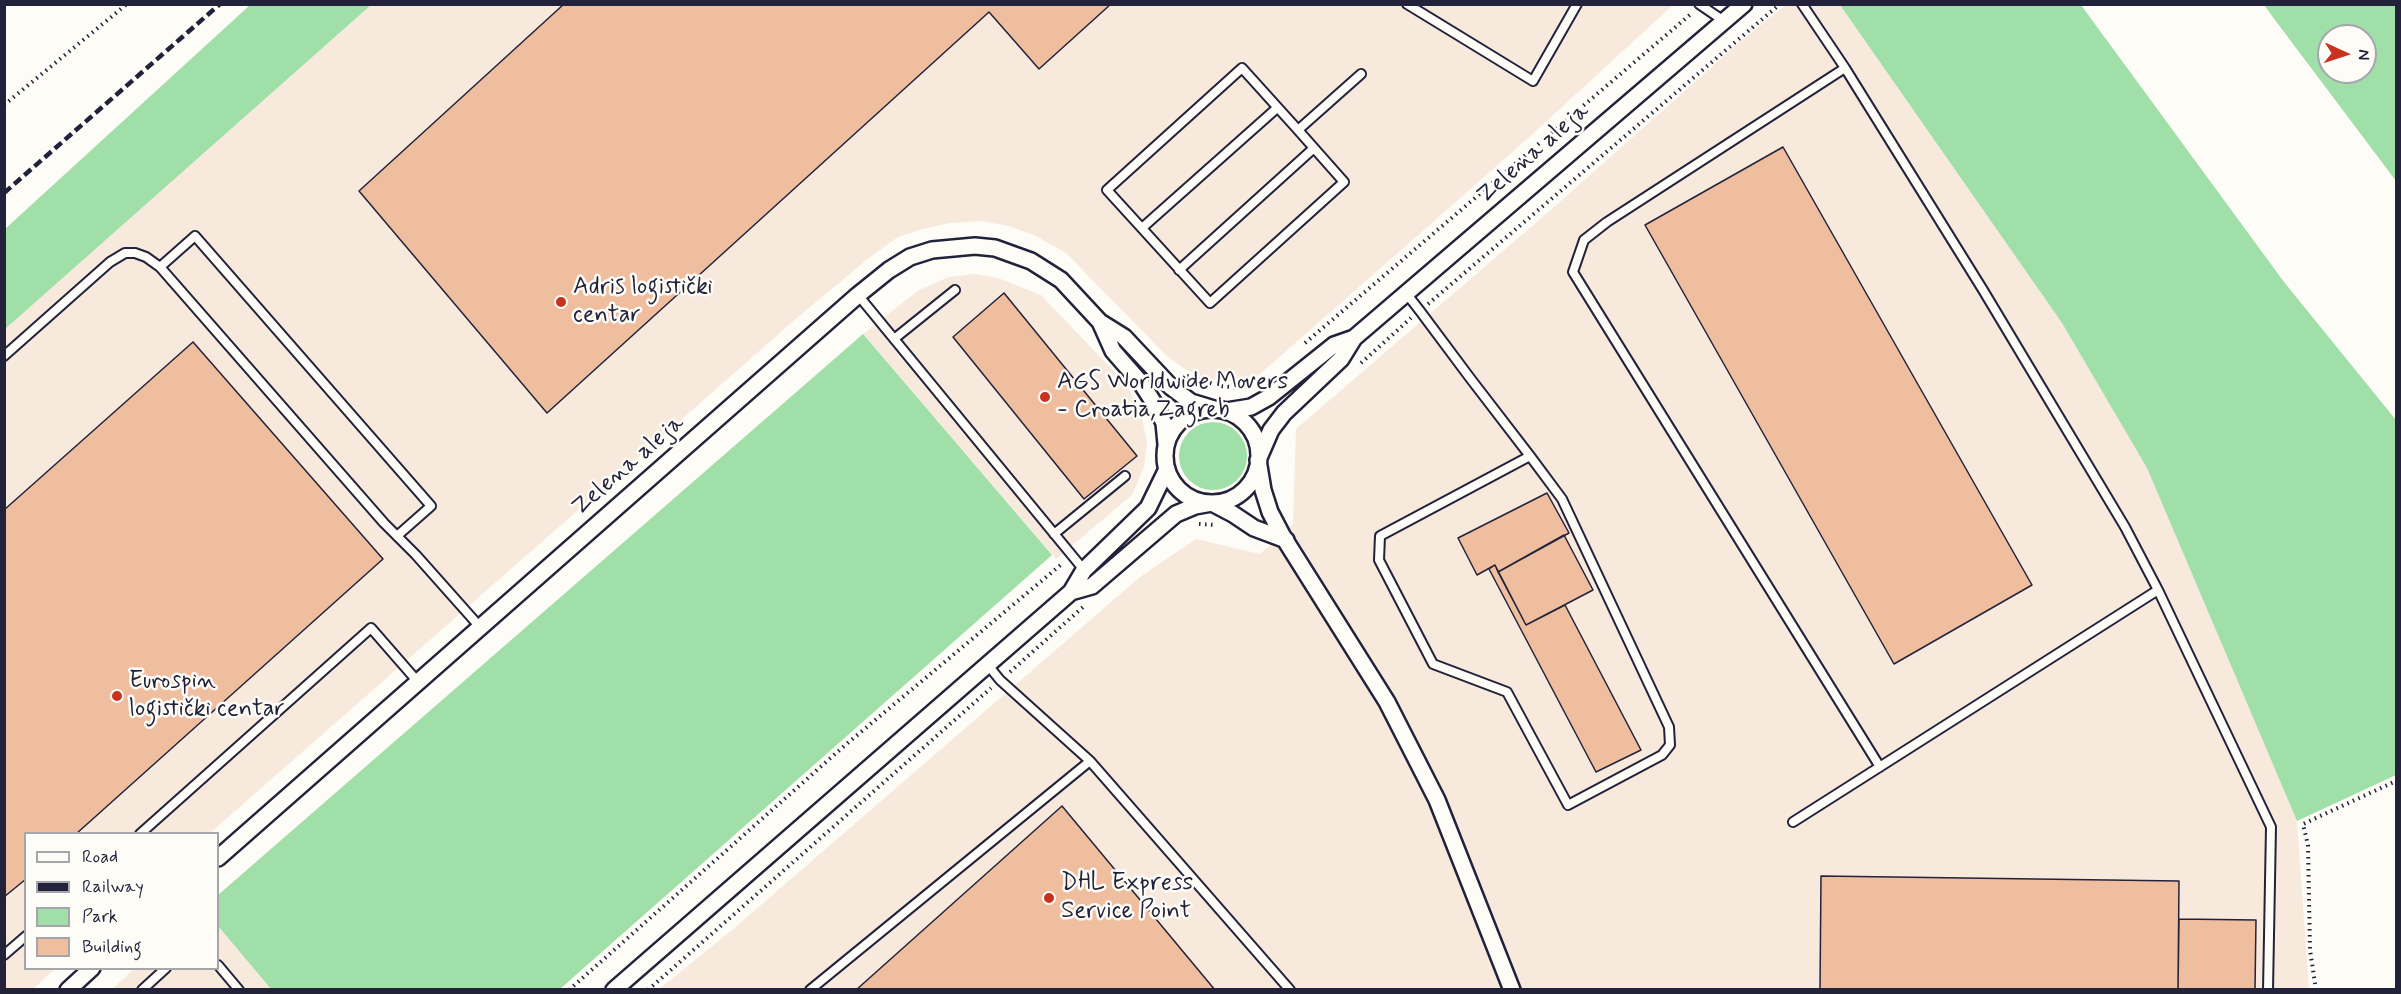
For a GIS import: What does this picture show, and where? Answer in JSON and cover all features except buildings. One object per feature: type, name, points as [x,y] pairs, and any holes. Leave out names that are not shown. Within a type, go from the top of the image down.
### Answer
[{"type":"street","name":"Zelena aleja","points":[[1071,592],[1092,586],[1176,514],[1195,506],[1234,497],[1244,490],[1256,471],[1258,460],[1271,430],[1284,413],[1341,359],[1354,338],[1744,4]]},
{"type":"street","name":"Zelena aleja","points":[[219,857],[858,295],[889,270],[910,257],[932,250],[975,246],[1015,253],[1047,269],[1061,280],[1100,322],[1124,337],[1171,387],[1191,402],[1220,410],[1247,425],[1256,441],[1258,460]]},
{"type":"street","name":"Zelena aleja","points":[[614,990],[1071,592],[1084,570],[1148,508],[1167,469],[1164,423],[1142,384],[1113,351],[1100,322]]},
{"type":"street","name":"Zelena aleja","points":[[1166,444],[1179,422],[1190,415],[1251,407],[1335,345],[1354,338]]},
{"type":"street","points":[[1258,460],[1263,490],[1270,512],[1387,702],[1437,800],[1512,990]]},
{"type":"street","points":[[1167,469],[1172,481],[1180,491],[1200,502],[1212,503],[1254,528],[1286,540]]},
{"type":"street","points":[[68,990],[91,970]]},
{"type":"lane","points":[[1407,4],[1533,81],[1577,4]]},
{"type":"lane","points":[[1802,4],[1845,68],[1983,290],[2125,527],[2158,590],[2271,827],[2268,990]]},
{"type":"lane","points":[[1700,5],[1724,21]]},
{"type":"lane","points":[[1242,68],[1277,108],[1344,182],[1210,303],[1107,190],[1242,68]]},
{"type":"lane","points":[[1845,68],[1607,222],[1584,240],[1573,272],[1880,767]]},
{"type":"lane","points":[[1298,130],[1361,74]]},
{"type":"lane","points":[[1142,228],[1277,108]]},
{"type":"lane","points":[[1179,270],[1314,148]]},
{"type":"lane","points":[[160,267],[195,236],[203,245],[431,506],[397,536]]},
{"type":"lane","points":[[4,356],[110,262],[125,253],[135,253],[146,257],[160,267],[480,627]]},
{"type":"lane","points":[[894,339],[955,290]]},
{"type":"lane","points":[[1406,293],[1530,456],[1562,500],[1669,727],[1670,745],[1662,755],[1568,805],[1507,692],[1433,664],[1378,560],[1380,536],[1530,456]]},
{"type":"lane","points":[[858,295],[1084,570]]},
{"type":"lane","points":[[1054,534],[1125,476]]},
{"type":"lane","points":[[1793,822],[2158,590]]},
{"type":"lane","points":[[142,832],[371,628],[418,682]]},
{"type":"lane","points":[[987,664],[1000,680],[1090,761],[1290,990]]},
{"type":"lane","points":[[810,990],[1090,761]]},
{"type":"lane","points":[[4,955],[24,938]]},
{"type":"lane","points":[[219,966],[239,990]]},
{"type":"lane","points":[[142,990],[165,970]]},
{"type":"path","points":[[4,105],[127,4]]},
{"type":"path","points":[[1359,364],[1780,4]]},
{"type":"path","points":[[1304,344],[1700,5]]},
{"type":"path","points":[[1171,387],[1184,375],[1220,386],[1241,388],[1257,384]]},
{"type":"path","points":[[1191,525],[1224,526]]},
{"type":"path","points":[[569,990],[843,747],[1072,555]]},
{"type":"path","points":[[648,990],[1088,603]]},
{"type":"path","points":[[2316,990],[2310,950],[2308,845],[2303,824],[2397,781]]},
{"type":"shaded area","points":[[1787,4],[1840,5],[2062,323],[2147,468],[2297,821],[2309,989],[658,990],[732,930],[1140,577],[1196,539],[1260,554],[1293,524],[1296,429],[1553,208],[1742,40]]},
{"type":"shaded area","points":[[371,5],[1673,5],[1525,141],[1260,374],[1246,381],[1217,380],[1185,369],[1167,356],[1066,253],[1036,236],[1009,226],[981,221],[950,223],[898,237],[870,257],[797,318],[211,832],[24,832],[24,970],[54,970],[32,990],[4,989],[4,329]]},
{"type":"shaded area","points":[[975,274],[998,278],[1041,295],[1124,382],[1140,408],[1147,443],[1144,467],[1132,495],[1056,559],[863,334],[919,290],[949,277]]},
{"type":"shaded area","points":[[219,927],[271,989],[111,990],[133,970],[219,970]]},
{"type":"green space","points":[[250,5],[371,5],[5,329],[5,229]]},
{"type":"green space","points":[[1840,5],[2081,5],[2284,282],[2396,420],[2396,775],[2297,821],[2147,468],[2062,323]]},
{"type":"green space","points":[[2264,5],[2396,5],[2396,181],[2323,84],[2377,84],[2377,24],[2317,24],[2317,76]]},
{"type":"green space","points":[[863,334],[1052,555],[560,989],[271,989],[219,927],[219,894]]},
{"type":"green space","points":[[1213,422],[1226,425],[1237,432],[1244,443],[1247,456],[1244,469],[1237,480],[1226,487],[1213,490],[1200,487],[1189,480],[1182,469],[1179,456],[1182,443],[1189,432],[1200,425]]},
{"type":"railway","points":[[4,193],[220,4]]},
{"type":"place","name":"Adris logistički centar","points":[[561,302]]},
{"type":"place","name":"AGS Worldwide Movers - Croatia,Zagreb","points":[[1045,397]]},
{"type":"place","name":"Eurospin logistički centar","points":[[117,696]]},
{"type":"place","name":"DHL Express Service Point","points":[[1049,898]]}]
